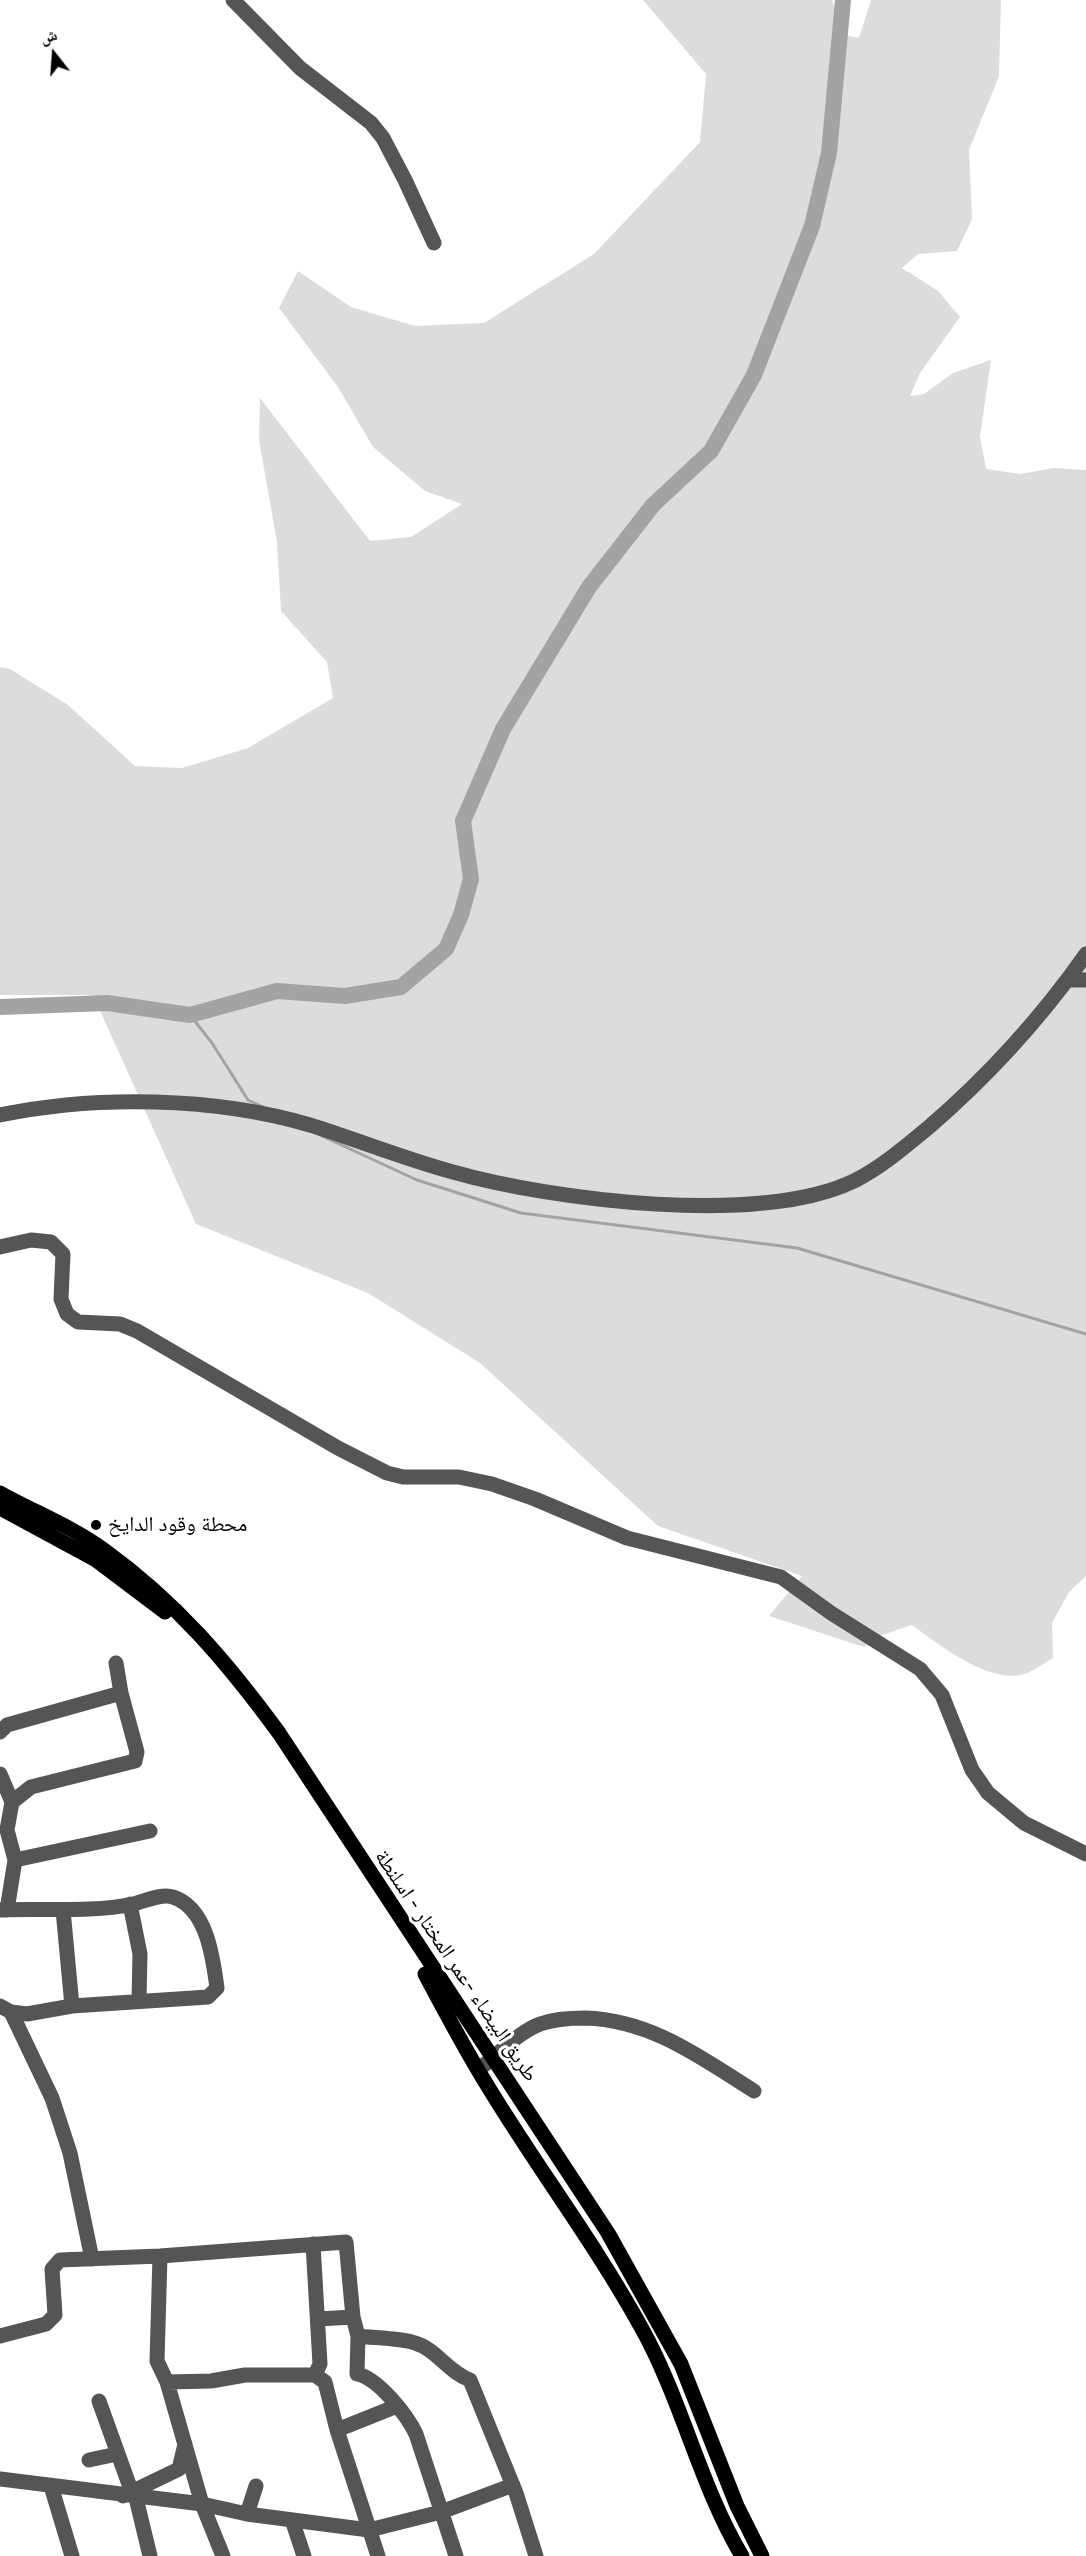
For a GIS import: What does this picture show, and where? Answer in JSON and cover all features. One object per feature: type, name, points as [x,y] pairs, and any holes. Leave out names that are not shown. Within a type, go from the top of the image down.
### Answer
[{"type":"main road","name":"طريق البيضاء -عمر المختار - اسلنطة","points":[[0,1493],[103,1548],[178,1609],[234,1671],[279,1734],[608,2233],[681,2364],[736,2506],[762,2556]]},
{"type":"main road","name":"طريق البيضاء -عمر المختار - اسلنطة","points":[[0,1508],[94,1560],[126,1581],[174,1620],[200,1647],[272,1742],[422,1969],[478,2070],[613,2277],[671,2386],[710,2488],[742,2556]]},
{"type":"street","points":[[233,0],[300,68],[370,123],[382,138],[405,180],[434,243]]},
{"type":"street","points":[[0,1115],[81,1102],[156,1103],[242,1111],[307,1124],[454,1173],[567,1197],[652,1204],[771,1202],[812,1194],[854,1181],[895,1155],[996,1065],[1068,980],[1086,954]]},
{"type":"street","points":[[1068,980],[1086,980]]},
{"type":"street","points":[[0,1247],[31,1240],[51,1242],[59,1247],[63,1254],[61,1299],[67,1314],[78,1322],[120,1324],[137,1331],[338,1448],[387,1473],[403,1477],[459,1478],[492,1484],[535,1499],[627,1538],[781,1577],[839,1618],[920,1669],[942,1695],[972,1770],[988,1793],[1040,1833],[1086,1854]]},
{"type":"street","points":[[12,1802],[31,1787],[135,1761],[137,1752],[116,1663]]},
{"type":"street","points":[[0,1732],[7,1725],[121,1692]]},
{"type":"street","points":[[0,1774],[12,1802],[7,1830],[10,1851],[4,1910],[47,1908],[63,1910],[130,1904],[166,1896],[175,1897],[187,1906],[201,1922],[210,1949],[217,1988],[208,1997],[72,2006],[27,2014],[5,2009]]},
{"type":"street","points":[[10,1851],[150,1831]]},
{"type":"street","points":[[130,1904],[140,1954],[139,2000]]},
{"type":"street","points":[[63,1910],[72,2006]]},
{"type":"street","points":[[5,2009],[52,2098],[70,2152],[92,2259]]},
{"type":"street","points":[[478,2070],[524,2032],[540,2024],[566,2018],[597,2019],[630,2023],[671,2038],[754,2091]]},
{"type":"street","points":[[0,2336],[46,2324],[52,2320],[55,2315],[52,2269],[60,2260],[160,2256],[346,2242],[353,2317],[358,2336],[357,2374],[369,2376],[408,2417],[417,2434],[456,2556]]},
{"type":"street","points":[[313,2244],[320,2364],[315,2375]]},
{"type":"street","points":[[160,2256],[157,2361],[167,2382],[202,2504],[224,2556]]},
{"type":"street","points":[[318,2319],[353,2317]]},
{"type":"street","points":[[358,2336],[416,2343],[442,2361],[454,2374],[470,2380],[513,2485],[536,2556]]},
{"type":"street","points":[[167,2382],[211,2381],[245,2375],[315,2375],[325,2382],[337,2430],[378,2556]]},
{"type":"street","points":[[99,2401],[150,2556]]},
{"type":"street","points":[[337,2430],[397,2406]]},
{"type":"street","points":[[130,2495],[178,2469],[185,2444]]},
{"type":"street","points":[[89,2460],[117,2454]]},
{"type":"street","points":[[0,2479],[202,2504],[247,2514],[369,2530],[441,2512],[513,2485]]},
{"type":"street","points":[[51,2486],[72,2556]]},
{"type":"street","points":[[247,2514],[256,2486]]},
{"type":"street","points":[[292,2520],[304,2556]]},
{"type":"shaded area","points":[[643,0],[832,0],[844,35],[859,38],[871,0],[1001,0],[999,76],[969,150],[972,219],[957,251],[918,254],[902,268],[938,291],[960,317],[920,373],[910,396],[924,394],[953,373],[991,360],[980,436],[986,469],[1020,474],[1054,468],[1086,470],[1086,1576],[1069,1592],[1052,1623],[1053,1658],[1024,1674],[1010,1676],[980,1668],[950,1652],[912,1625],[879,1636],[864,1647],[769,1616],[802,1576],[658,1526],[480,1363],[368,1293],[196,1224],[93,995],[0,995],[0,667],[10,669],[68,705],[135,766],[182,768],[248,748],[333,698],[327,662],[281,611],[277,542],[259,440],[260,398],[370,541],[411,537],[462,504],[425,491],[373,447],[338,387],[279,308],[298,271],[351,307],[415,326],[484,323],[594,254],[700,142],[706,74]]},
{"type":"waterway","points":[[0,1007],[107,1003],[190,1015],[277,991],[345,996],[401,987],[446,949],[461,915],[471,879],[463,821],[503,729],[589,587],[653,505],[711,451],[754,375],[812,226],[829,153],[843,0]]},
{"type":"waterway","points":[[190,1015],[212,1043],[248,1100],[263,1107]]},
{"type":"waterway","points":[[322,1136],[417,1180],[521,1213],[797,1248],[1086,1334]]},
{"type":"place","name":"محطة وقود الدايخ","points":[[96,1525]]}]
